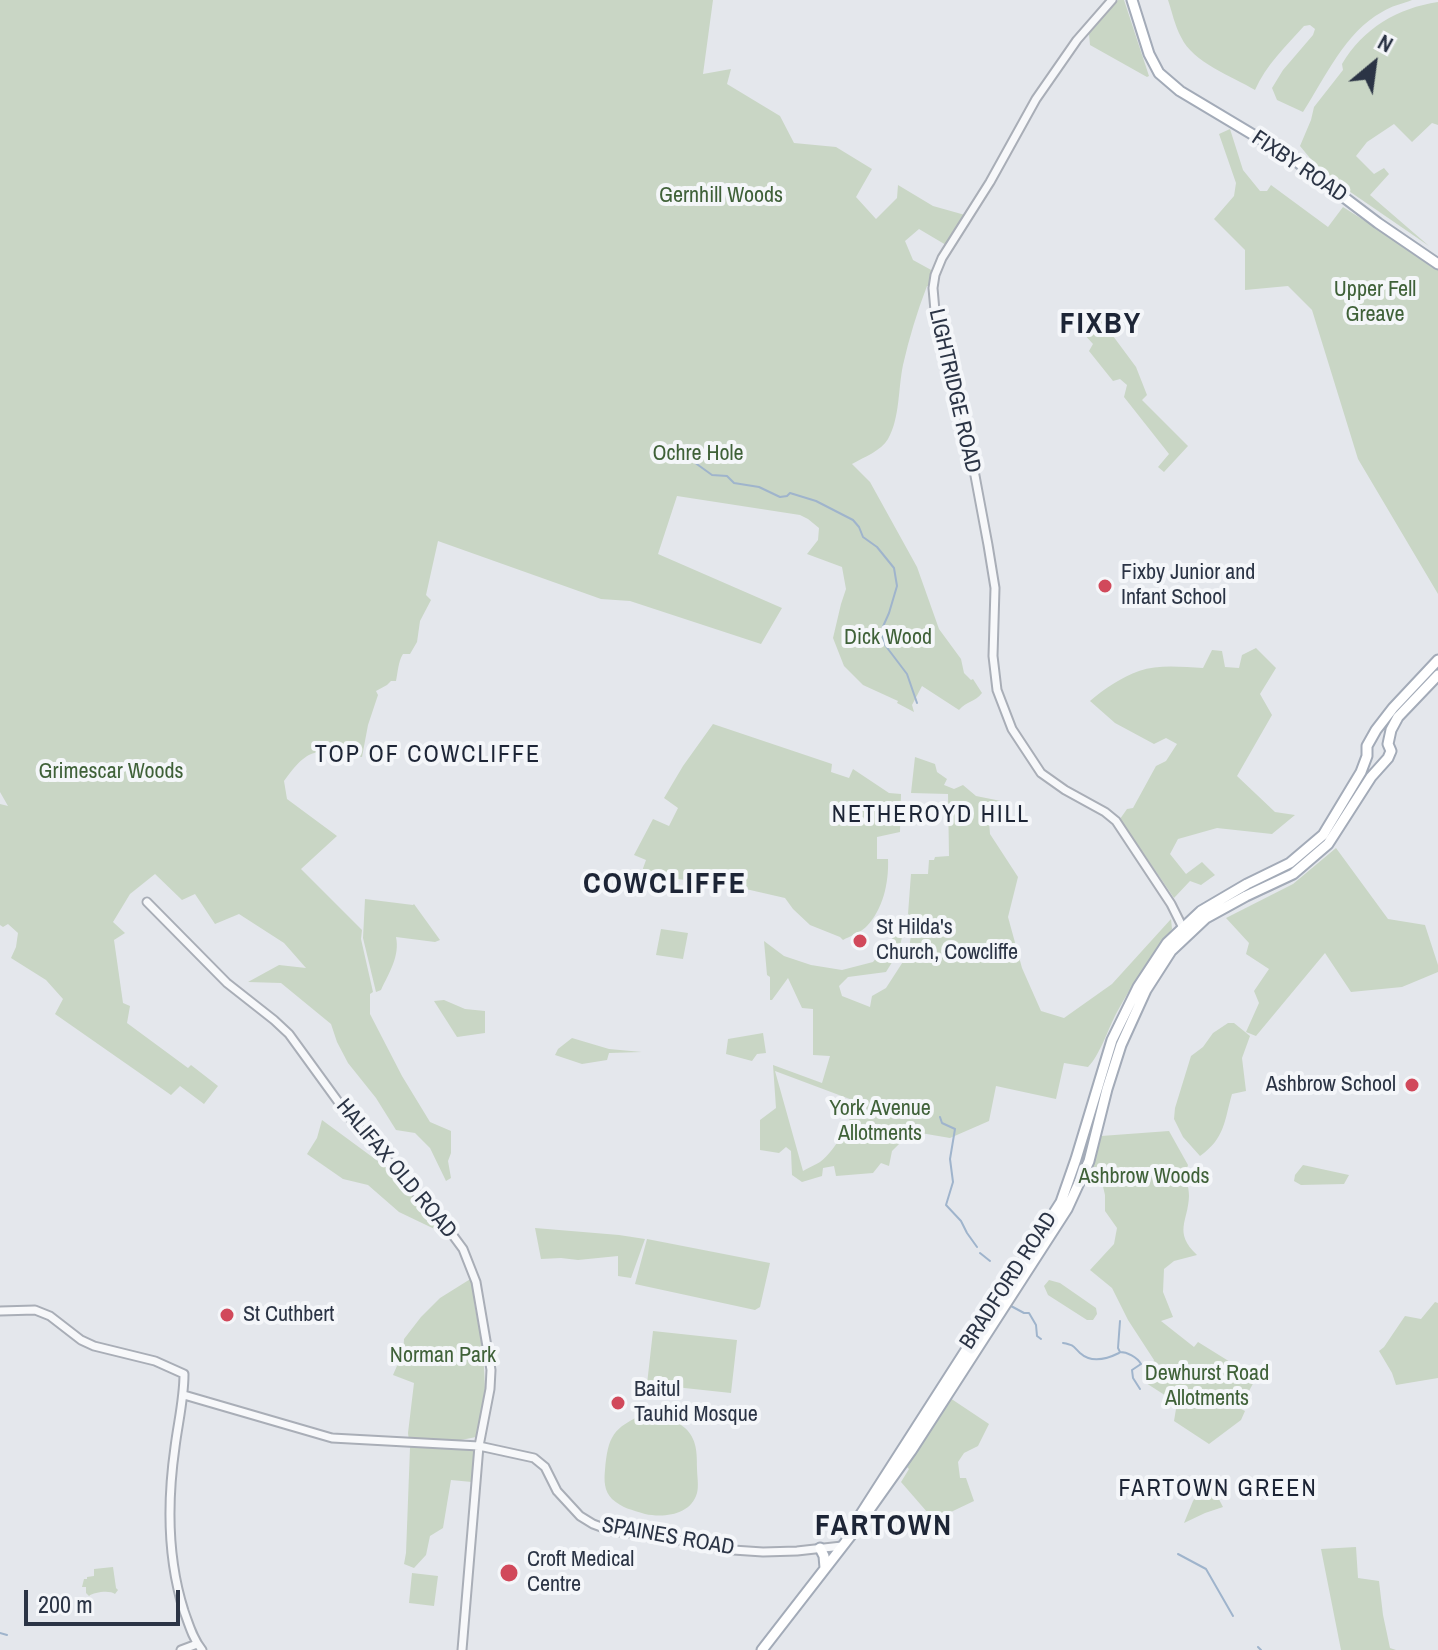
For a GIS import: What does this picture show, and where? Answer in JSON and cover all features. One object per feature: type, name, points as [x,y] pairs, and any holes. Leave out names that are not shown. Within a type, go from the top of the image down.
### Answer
[{"type":"main road","name":"FIXBY ROAD","points":[[1132,0],[1149,54],[1159,73],[1192,98],[1292,158],[1438,264]]},
{"type":"main road","name":"BRADFORD ROAD","points":[[842,1546],[886,1472],[1061,1202],[1112,1040],[1138,987],[1167,943],[1247,884],[1290,863],[1323,835],[1361,772],[1370,742],[1393,708],[1438,660]]},
{"type":"main road","name":"BRADFORD ROAD","points":[[1204,914],[1293,874],[1328,844],[1371,777],[1390,755],[1388,744],[1398,717],[1438,675]]},
{"type":"main road","points":[[1370,742],[1377,739],[1388,744]]},
{"type":"main road","points":[[1367,756],[1372,761],[1383,762]]},
{"type":"main road","name":"BRADFORD ROAD","points":[[842,1546],[911,1451],[1067,1209],[1089,1161],[1121,1045],[1146,990],[1184,931]]},
{"type":"main road","points":[[762,1650],[842,1546]]},
{"type":"main road","points":[[820,1548],[825,1568]]},
{"type":"street","name":"LIGHTRIDGE ROAD","points":[[1112,0],[1077,40],[1036,99],[990,182],[942,258],[935,275],[933,300],[961,401],[988,545],[995,588],[993,656],[997,690],[1012,729],[1041,773],[1116,821],[1171,904],[1184,931]]},
{"type":"street","name":"HALIFAX OLD ROAD","points":[[147,902],[227,983],[289,1034],[350,1118],[463,1249],[476,1282],[490,1356],[490,1389],[479,1446],[462,1650]]},
{"type":"street","points":[[0,1311],[35,1310],[50,1316],[81,1340],[101,1349],[155,1361],[184,1374],[184,1395],[172,1471],[169,1535],[181,1601],[200,1647],[181,1650]]},
{"type":"street","name":"SPAINES ROAD","points":[[184,1395],[332,1438],[479,1446],[524,1455],[541,1462],[568,1505],[589,1522],[612,1531],[763,1552],[842,1546]]},
{"type":"green space","points":[[0,0],[713,0],[703,74],[731,69],[727,84],[780,116],[794,143],[836,147],[872,169],[856,197],[876,219],[897,198],[898,185],[933,206],[965,215],[946,245],[919,229],[905,241],[913,260],[933,271],[930,286],[927,286],[908,345],[892,431],[881,447],[852,464],[870,482],[917,567],[939,629],[961,659],[964,673],[973,679],[982,693],[979,696],[959,710],[922,686],[912,705],[914,712],[863,685],[844,666],[833,638],[846,589],[842,567],[807,554],[818,540],[819,528],[800,515],[677,496],[658,554],[782,608],[761,644],[630,601],[601,599],[438,541],[426,595],[431,600],[420,621],[417,642],[410,654],[403,654],[396,681],[376,691],[378,695],[362,757],[317,752],[302,760],[284,781],[287,799],[337,836],[301,869],[362,930],[361,939],[373,992],[370,994],[370,1014],[430,1122],[451,1131],[448,1161],[451,1178],[446,1181],[430,1148],[415,1133],[396,1130],[348,1063],[331,1024],[281,983],[248,982],[279,965],[306,968],[284,943],[239,914],[215,924],[195,894],[182,900],[155,874],[130,894],[113,922],[125,933],[114,940],[123,1003],[130,1006],[127,1023],[218,1086],[204,1104],[180,1086],[171,1095],[55,1014],[63,999],[46,980],[11,958],[18,933],[8,924],[0,925],[0,804],[8,806],[0,792]]},
{"type":"green space","points":[[1118,0],[1124,0],[1147,77],[1090,45],[1089,34]]},
{"type":"green space","points":[[1168,0],[1412,0],[1385,10],[1357,31],[1303,112],[1277,100],[1272,88],[1315,29],[1310,25],[1304,26],[1271,64],[1255,90],[1194,54],[1179,33]]},
{"type":"green space","points":[[1438,2],[1438,125],[1432,123],[1412,142],[1394,124],[1367,142],[1356,156],[1374,174],[1384,168],[1389,174],[1370,195],[1429,246],[1346,189],[1314,163],[1300,146],[1314,107],[1343,70],[1342,64],[1360,40],[1396,15]]},
{"type":"green space","name":"Upper Fell Greave","points":[[1230,129],[1243,170],[1260,191],[1267,191],[1271,185],[1328,227],[1343,207],[1438,267],[1438,594],[1358,459],[1312,310],[1288,286],[1245,290],[1245,250],[1214,219],[1234,196],[1236,183],[1219,134]]},
{"type":"green space","points":[[1099,317],[1136,367],[1147,395],[1142,400],[1188,446],[1164,472],[1158,467],[1169,454],[1124,397],[1127,385],[1120,379],[1113,381],[1089,351],[1093,344],[1083,333]]},
{"type":"green space","points":[[1256,648],[1276,668],[1260,694],[1272,715],[1237,776],[1275,812],[1295,815],[1272,834],[1217,828],[1178,839],[1170,854],[1186,874],[1202,862],[1215,875],[1201,885],[1190,881],[1174,898],[1120,819],[1127,809],[1133,808],[1156,766],[1166,761],[1177,744],[1166,738],[1154,744],[1115,723],[1090,701],[1113,684],[1139,671],[1163,667],[1203,668],[1212,650],[1222,651],[1225,667],[1239,668],[1242,655]]},
{"type":"green space","points":[[713,724],[832,764],[831,772],[849,778],[853,769],[889,793],[901,794],[900,832],[877,837],[877,859],[888,859],[887,877],[881,904],[864,929],[843,940],[810,925],[785,898],[737,887],[641,874],[646,860],[634,855],[653,819],[669,826],[678,808],[664,798]]},
{"type":"green space","name":"York Avenue Allotments","points":[[915,757],[935,764],[937,772],[947,779],[944,785],[954,789],[963,785],[976,796],[1001,801],[997,823],[989,821],[990,834],[1018,877],[1008,917],[1022,968],[1041,1011],[1064,1018],[1112,984],[1171,919],[1172,929],[1129,991],[1088,1067],[1064,1063],[1056,1099],[996,1086],[989,1121],[950,1138],[909,1131],[892,1151],[889,1166],[881,1163],[873,1173],[836,1176],[834,1166],[823,1168],[822,1176],[802,1182],[792,1175],[791,1151],[786,1147],[779,1153],[760,1150],[760,1120],[776,1108],[773,1065],[822,1083],[830,1056],[813,1055],[813,1009],[802,1008],[788,978],[770,1000],[764,941],[784,956],[811,965],[842,970],[873,962],[905,923],[899,951],[886,972],[848,977],[839,986],[842,996],[870,1007],[872,996],[886,988],[908,954],[914,918],[908,914],[911,874],[928,874],[929,860],[949,856],[948,794],[911,793]],"holes":[[[775,1071],[855,1101],[847,1126],[832,1150],[820,1162],[803,1171]]]},
{"type":"green space","points":[[1336,848],[1388,919],[1425,925],[1438,972],[1402,987],[1351,992],[1325,953],[1256,1036],[1246,1032],[1259,1003],[1254,991],[1269,969],[1246,954],[1249,943],[1226,918],[1293,884]]},
{"type":"green space","points":[[365,899],[414,904],[440,940],[396,937],[393,964],[381,990],[376,992],[363,938]]},
{"type":"green space","points":[[661,929],[688,933],[683,959],[656,955]]},
{"type":"green space","points":[[444,1000],[465,1009],[485,1011],[485,1033],[457,1037],[434,1001]]},
{"type":"green space","points":[[1228,1023],[1234,1023],[1250,1036],[1242,1058],[1246,1091],[1232,1094],[1219,1136],[1200,1156],[1183,1137],[1174,1119],[1175,1108],[1191,1056],[1203,1047],[1213,1033]]},
{"type":"green space","points":[[763,1033],[766,1053],[757,1054],[752,1061],[726,1054],[728,1039]]},
{"type":"green space","points":[[572,1038],[609,1049],[642,1052],[609,1053],[607,1060],[582,1064],[555,1055]]},
{"type":"green space","points":[[322,1120],[390,1170],[447,1235],[399,1212],[368,1185],[343,1179],[307,1154],[317,1138]]},
{"type":"green space","name":"Ashbrow Woods","points":[[1169,1131],[1188,1165],[1189,1196],[1184,1233],[1185,1240],[1197,1255],[1174,1261],[1164,1269],[1163,1292],[1173,1317],[1161,1321],[1194,1347],[1198,1342],[1256,1378],[1249,1391],[1245,1390],[1237,1407],[1245,1411],[1241,1420],[1209,1444],[1174,1421],[1177,1403],[1146,1383],[1154,1360],[1112,1288],[1090,1270],[1114,1244],[1117,1228],[1105,1211],[1101,1178],[1096,1176],[1083,1186],[1101,1136]]},
{"type":"green space","points":[[1303,1165],[1349,1175],[1344,1184],[1301,1185],[1294,1181]]},
{"type":"green space","points":[[535,1228],[645,1239],[631,1278],[618,1276],[618,1256],[578,1260],[541,1259]]},
{"type":"green space","points":[[647,1239],[770,1263],[760,1307],[755,1310],[635,1284]]},
{"type":"green space","name":"Norman Park","points":[[472,1278],[483,1348],[486,1408],[476,1437],[456,1441],[455,1448],[475,1449],[472,1482],[451,1480],[443,1528],[430,1536],[426,1555],[414,1568],[404,1564],[410,1448],[408,1433],[414,1383],[393,1375],[403,1352],[404,1339],[421,1317],[440,1298]]},
{"type":"green space","points":[[1049,1280],[1060,1283],[1096,1308],[1097,1314],[1093,1320],[1087,1320],[1048,1295],[1044,1286]]},
{"type":"green space","points":[[1435,1302],[1438,1303],[1438,1378],[1396,1385],[1379,1351],[1405,1316],[1421,1319]]},
{"type":"green space","points":[[653,1331],[737,1340],[731,1393],[647,1384]]},
{"type":"green space","points":[[950,1398],[989,1424],[978,1446],[964,1453],[958,1462],[960,1478],[966,1478],[974,1501],[934,1520],[901,1482]]},
{"type":"green space","points":[[644,1414],[676,1422],[689,1432],[694,1442],[697,1493],[689,1506],[676,1513],[652,1515],[631,1510],[612,1499],[606,1489],[605,1470],[610,1441],[625,1424]]},
{"type":"green space","points":[[1208,1478],[1223,1507],[1184,1523],[1193,1501]]},
{"type":"green space","points":[[1356,1547],[1358,1578],[1379,1581],[1390,1648],[1396,1650],[1341,1650],[1321,1549]]},
{"type":"green space","points":[[113,1567],[118,1590],[115,1594],[102,1592],[89,1596],[86,1587],[82,1587],[84,1579],[94,1576],[94,1569]]},
{"type":"green space","points":[[412,1573],[438,1576],[434,1606],[409,1603]]},
{"type":"waterway","points":[[687,457],[712,475],[727,476],[734,483],[759,487],[780,497],[790,493],[816,501],[853,520],[863,537],[877,547],[894,568],[897,586],[881,631],[885,645],[907,674],[917,703]]},
{"type":"waterway","points":[[940,1117],[942,1123],[955,1129],[950,1159],[953,1182],[946,1205],[961,1221],[977,1247]]},
{"type":"waterway","points":[[980,1253],[990,1261]]},
{"type":"waterway","points":[[1011,1306],[1029,1313],[1041,1339]]},
{"type":"waterway","points":[[1120,1321],[1118,1348],[1141,1364],[1132,1370],[1140,1389]]},
{"type":"waterway","points":[[1063,1343],[1094,1359],[1105,1359],[1119,1353]]},
{"type":"waterway","points":[[1178,1554],[1206,1569],[1233,1616]]},
{"type":"waterway","points":[[0,1633],[7,1635]]},
{"type":"waterway","points":[[1258,1647],[1261,1650]]},
{"type":"place","name":"Fixby Junior and Infant School","points":[[1105,586]]},
{"type":"place","name":"St Hilda's Church, Cowcliffe","points":[[860,941]]},
{"type":"place","name":"Ashbrow School","points":[[1412,1085]]},
{"type":"place","name":"St Cuthbert","points":[[227,1315]]},
{"type":"place","name":"Baitul Tauhid Mosque","points":[[618,1403]]},
{"type":"place","name":"Croft Medical Centre","points":[[509,1573]]},
{"type":"district","name":"FIXBY","points":[[1101,325]]},
{"type":"district","name":"TOP OF COWCLIFFE","points":[[428,756]]},
{"type":"district","name":"NETHEROYD HILL","points":[[931,816]]},
{"type":"district","name":"COWCLIFFE","points":[[665,885]]},
{"type":"district","name":"FARTOWN GREEN","points":[[1218,1490]]},
{"type":"district","name":"FARTOWN","points":[[884,1527]]},
{"type":"park label","name":"Gernhill Woods","points":[[721,196]]},
{"type":"park label","name":"Ochre Hole","points":[[698,454]]},
{"type":"park label","name":"Dick Wood","points":[[888,638]]},
{"type":"park label","name":"Grimescar Woods","points":[[111,772]]},
{"type":"park label","name":"Dewhurst Road Allotments","points":[[1207,1386]]}]
